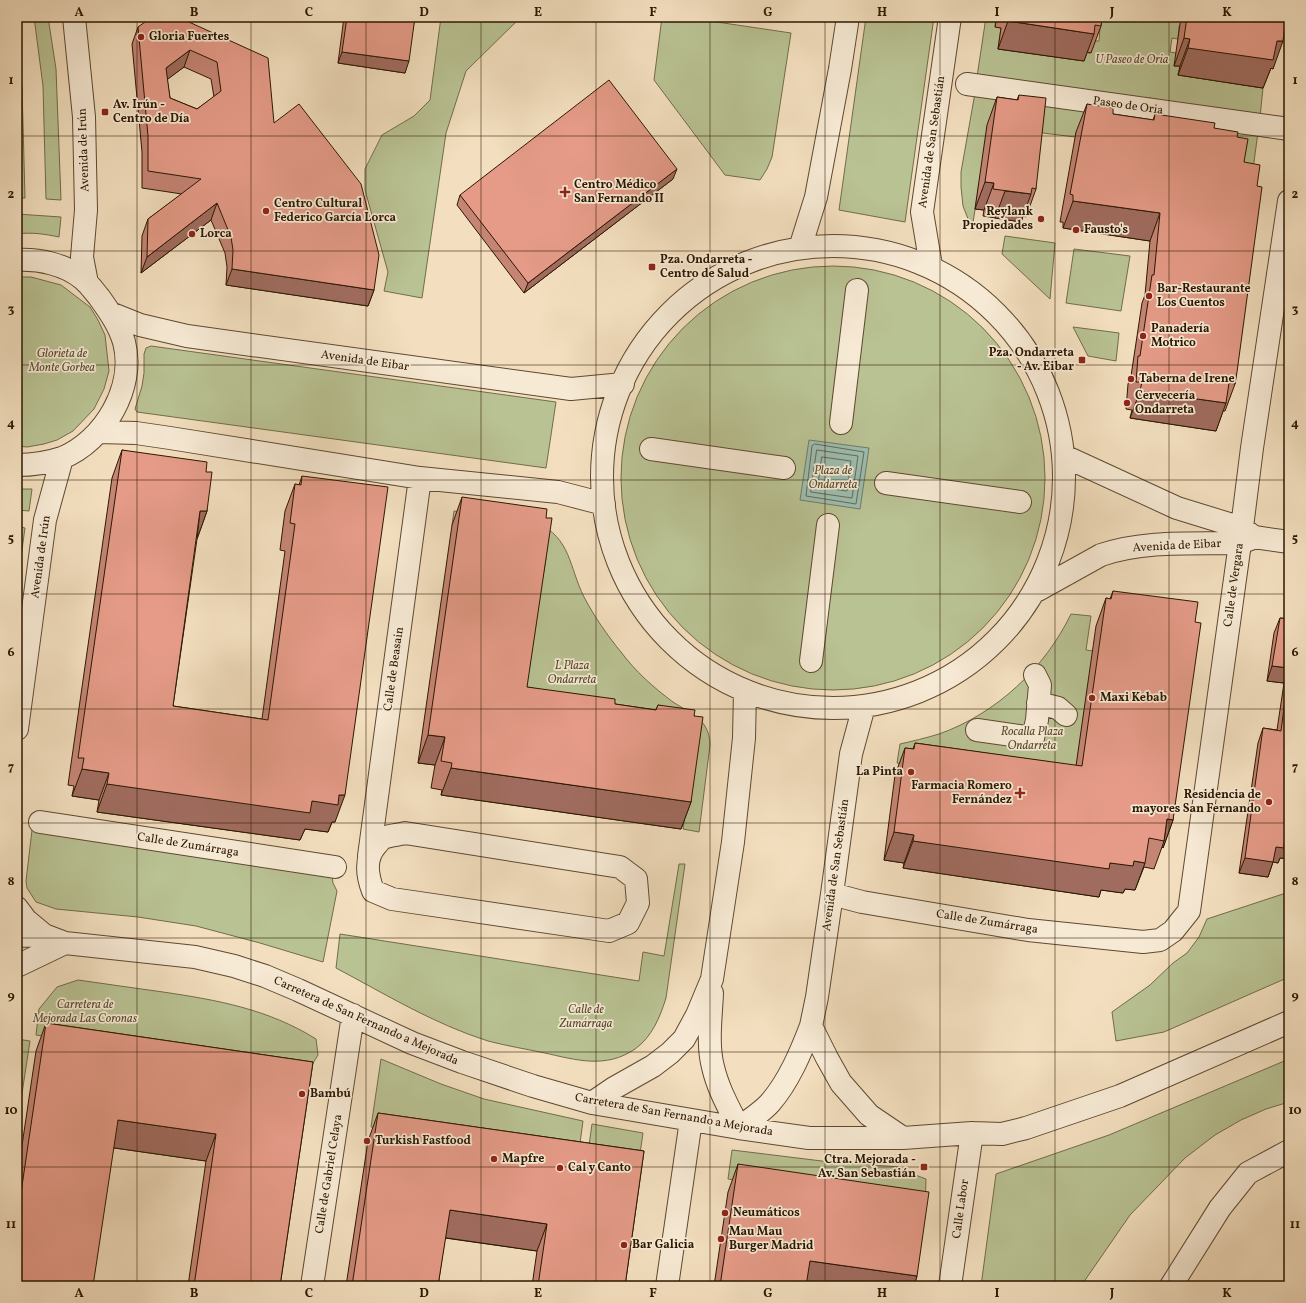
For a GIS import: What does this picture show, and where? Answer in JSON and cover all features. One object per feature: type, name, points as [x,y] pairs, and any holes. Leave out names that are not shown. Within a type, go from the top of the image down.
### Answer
[{"type":"street","name":"Avenida de Irún","points":[[74,17],[84,117],[86,210],[82,257],[87,282]]},
{"type":"street","points":[[800,248],[816,197],[840,69],[848,17]]},
{"type":"street","name":"Avenida de San Sebastián","points":[[931,266],[922,212],[950,17]]},
{"type":"street","name":"Paseo de Oria","points":[[967,84],[1289,129]]},
{"type":"street","name":"Calle de Vergara","points":[[1143,942],[1160,940],[1173,931],[1189,911],[1245,536],[1252,448],[1289,201]]},
{"type":"street","points":[[865,245],[908,256],[931,266],[971,292],[999,319],[1021,347],[1043,382],[1054,413],[1064,456],[1063,508],[1053,551],[1038,590],[1015,621],[1000,638],[971,663],[946,681],[922,692],[894,700],[864,706],[805,706],[772,700],[745,691],[714,674],[684,652],[659,629],[635,595],[620,563],[610,532],[604,504],[603,442],[614,403],[622,384],[653,329],[672,305],[689,292],[712,278],[733,269],[800,248],[865,245]]},
{"type":"street","points":[[17,260],[27,260],[56,265],[70,271],[87,282],[120,329],[124,344],[126,364],[124,384],[117,404],[99,432],[83,446],[62,458],[46,463],[17,465]]},
{"type":"street","points":[[841,423],[857,290]]},
{"type":"street","name":"Avenida de Eibar","points":[[110,313],[140,325],[187,336],[571,389],[622,384]]},
{"type":"street","points":[[99,432],[136,433],[420,478],[558,492],[604,504]]},
{"type":"street","points":[[651,449],[784,468]]},
{"type":"street","name":"Avenida de Eibar","points":[[1064,456],[1177,508],[1245,536]]},
{"type":"street","name":"Avenida de Irún","points":[[17,729],[45,520],[62,458]]},
{"type":"street","name":"Calle de Beasain","points":[[370,854],[382,838],[405,833],[620,867],[636,879],[638,903],[628,923],[609,931],[392,899],[373,891],[367,872],[420,478]]},
{"type":"street","points":[[886,483],[1020,502]]},
{"type":"street","points":[[811,661],[828,525]]},
{"type":"street","name":"Avenida de Eibar","points":[[1038,590],[1101,555],[1144,545],[1245,536],[1289,542]]},
{"type":"street","points":[[977,730],[1032,738],[1037,720],[1040,685],[1036,675]]},
{"type":"street","points":[[739,1128],[718,1085],[713,1066],[710,1044],[712,979],[733,842],[744,738],[745,691]]},
{"type":"street","points":[[1038,703],[1058,708],[1066,715]]},
{"type":"street","name":"Avenida de San Sebastián","points":[[739,1128],[770,1103],[800,1054],[811,1026],[817,997],[851,754],[864,706]]},
{"type":"street","name":"Calle de Zumárraga","points":[[40,822],[334,867]]},
{"type":"street","name":"Calle de Zumárraga","points":[[832,894],[862,902],[1028,930],[1143,942]]},
{"type":"street","points":[[17,908],[26,920],[44,935]]},
{"type":"street","points":[[17,936],[44,935]]},
{"type":"street","name":"Carretera de San Fernando a Mejorada","points":[[44,935],[65,943],[195,957],[234,966],[272,979],[412,1043],[533,1086],[592,1103],[739,1128],[809,1138],[903,1138],[972,1133],[1002,1134],[1026,1128],[1113,1098],[1289,1022]]},
{"type":"street","points":[[17,966],[65,943]]},
{"type":"street","points":[[592,1103],[614,1088],[653,1066],[670,1053],[684,1039],[697,1015],[712,979]]},
{"type":"street","name":"Calle de Gabriel Celaya","points":[[312,1286],[353,1015]]},
{"type":"street","points":[[811,1026],[841,1083],[869,1115],[903,1138]]},
{"type":"street","points":[[667,1286],[691,1120]]},
{"type":"street","name":"Calle Labor","points":[[950,1286],[972,1133]]},
{"type":"street","points":[[1171,1286],[1220,1208],[1248,1173],[1289,1151]]},
{"type":"green space","points":[[34,17],[48,17],[56,69],[61,200],[46,199],[43,86]]},
{"type":"green space","points":[[441,17],[521,17],[466,71],[446,133],[422,298],[384,291],[388,272],[365,190],[365,169],[382,135],[414,116],[430,100]]},
{"type":"green space","points":[[662,17],[683,17],[791,33],[772,157],[760,180],[725,175],[654,80]]},
{"type":"green space","points":[[866,17],[934,17],[905,222],[839,210]]},
{"type":"green space","name":"U Paseo de Oria","points":[[986,17],[996,17],[995,27],[1001,28],[998,49],[1090,53],[1092,41],[1099,41],[1100,28],[1094,27],[1096,17],[1187,17],[1179,26],[1178,39],[1172,38],[1170,52],[1176,53],[1180,66],[1178,75],[1263,88],[1260,117],[1149,98],[1145,101],[1094,90],[1091,94],[977,77]]},
{"type":"green space","points":[[17,46],[22,87],[25,198],[17,198]]},
{"type":"green space","points":[[975,93],[1258,132],[1250,192],[1076,132],[1075,137],[1035,132],[979,184],[972,229],[963,206],[961,172]]},
{"type":"green space","points":[[17,214],[61,217],[59,237],[28,233],[17,234]]},
{"type":"green space","points":[[1005,236],[1055,243],[1050,299],[1002,254]]},
{"type":"green space","points":[[1074,249],[1130,256],[1121,311],[1066,303]]},
{"type":"green space","name":"Plaza de Ondarreta","points":[[833,266],[874,270],[914,282],[951,302],[983,328],[1009,360],[1029,397],[1041,437],[1045,478],[1041,519],[1029,559],[1009,596],[983,628],[951,654],[914,674],[874,686],[833,690],[792,686],[752,674],[715,654],[683,628],[657,596],[637,559],[625,519],[621,478],[625,437],[637,397],[657,360],[683,328],[715,302],[752,282],[792,270]]},
{"type":"green space","name":"Glorieta de Monte Gorbea","points":[[17,277],[31,277],[61,285],[90,307],[105,335],[109,371],[104,389],[94,409],[73,431],[57,440],[27,447],[17,446]]},
{"type":"green space","points":[[1073,327],[1119,333],[1116,361],[1088,356]]},
{"type":"green space","points":[[151,346],[556,402],[546,468],[137,412],[135,409],[142,386],[144,354],[146,348]]},
{"type":"green space","points":[[17,489],[32,489],[29,511],[17,510]]},
{"type":"green space","name":"L Plaza Ondarreta","points":[[454,511],[537,523],[548,529],[563,545],[568,554],[584,597],[606,632],[626,659],[659,691],[703,723],[708,732],[710,745],[699,832],[683,829],[696,739],[497,726],[544,571],[546,558],[452,525]]},
{"type":"green space","points":[[17,526],[25,528],[17,586]]},
{"type":"green space","name":"Rocalla Plaza Ondarreta","points":[[1071,614],[1091,616],[1086,650],[1093,651],[1081,773],[918,767],[897,763],[900,744],[939,734],[960,725],[980,714],[1017,687],[1047,653]]},
{"type":"green space","points":[[32,830],[329,874],[332,876],[333,883],[337,891],[323,962],[196,926],[138,917],[56,909],[36,902],[27,888],[26,881]]},
{"type":"green space","name":"Calle de Zumárraga","points":[[679,864],[685,864],[664,1005],[655,1026],[646,1039],[635,1049],[613,1059],[602,1061],[579,1060],[488,1041],[429,1017],[336,968],[340,934],[639,981],[643,952],[664,956]]},
{"type":"green space","points":[[1289,892],[1289,977],[1164,1032],[1116,1041],[1112,1012],[1150,985],[1173,963],[1187,953],[1199,937],[1207,919]]},
{"type":"green space","name":"Carretera de Mejorada Las Coronas","points":[[78,980],[203,998],[242,1007],[279,1020],[316,1039],[318,1055],[307,1073],[36,1035],[39,1009],[57,987]]},
{"type":"green space","points":[[17,1039],[30,1041],[17,1126]]},
{"type":"green space","points":[[381,1059],[441,1084],[484,1099],[583,1121],[578,1158],[371,1127]]},
{"type":"green space","points":[[1289,1059],[1289,1102],[1266,1109],[1241,1120],[1215,1135],[1185,1158],[1130,1215],[1081,1286],[981,1286],[996,1174],[1109,1135]]},
{"type":"green space","points":[[592,1124],[643,1133],[638,1167],[587,1160]]},
{"type":"green space","points":[[732,1150],[830,1162],[900,1167],[902,1173],[926,1179],[925,1207],[728,1179]]},
{"type":"water","points":[[809,440],[869,448],[860,509],[800,500]]},
{"type":"building","points":[[152,17],[178,17],[268,58],[274,123],[299,104],[361,184],[379,255],[374,290],[232,269],[233,250],[231,237],[217,203],[147,257],[148,219],[201,179],[148,171],[148,136],[138,27]],"holes":[[[190,50],[217,62],[221,91],[197,109],[170,98],[166,68]]]},
{"type":"building","points":[[347,17],[415,17],[409,61],[342,52]]},
{"type":"building","points":[[1008,17],[1102,17],[1101,26],[1095,25],[1094,34],[1008,21]]},
{"type":"building","points":[[1187,17],[1286,17],[1283,41],[1277,41],[1273,60],[1188,48],[1190,39],[1184,38]]},
{"type":"building","name":"Centro Médico San Fernando II","points":[[609,80],[677,169],[528,283],[460,195]]},
{"type":"building","points":[[1019,95],[1046,98],[1036,189],[1032,188],[1031,194],[993,189],[994,183],[985,182],[997,97],[1018,100]]},
{"type":"building","points":[[1087,104],[1113,108],[1113,114],[1154,120],[1155,114],[1215,123],[1214,128],[1238,132],[1237,137],[1248,139],[1244,162],[1260,165],[1257,186],[1262,187],[1235,384],[1229,383],[1226,403],[1140,391],[1142,382],[1136,382],[1138,356],[1140,356],[1152,275],[1154,275],[1160,213],[1073,201],[1073,195],[1070,194]]},
{"type":"building","points":[[122,450],[207,462],[206,472],[212,472],[207,511],[200,511],[173,706],[268,720],[295,524],[290,523],[295,484],[301,485],[302,476],[388,487],[345,795],[339,795],[338,805],[312,801],[310,813],[107,784],[109,773],[82,769],[84,758],[78,758]]},
{"type":"building","points":[[462,497],[547,509],[546,518],[552,518],[527,687],[615,699],[615,704],[656,710],[658,705],[695,710],[694,716],[703,717],[691,802],[451,768],[452,763],[441,761],[445,737],[428,735]]},
{"type":"building","points":[[1113,591],[1198,602],[1195,622],[1201,623],[1173,820],[1167,819],[1164,841],[1149,838],[1145,863],[1134,861],[1133,866],[1110,863],[1109,869],[913,841],[914,835],[894,832],[905,748],[914,749],[915,743],[1082,766],[1106,598],[1111,599]]},
{"type":"building","points":[[1280,618],[1289,619],[1289,668],[1272,666]]},
{"type":"building","name":"Residencia de mayores San Fernando","points":[[1289,669],[1289,844],[1284,843],[1284,848],[1276,847],[1273,862],[1245,858],[1263,728],[1281,731]]},
{"type":"building","points":[[46,1023],[313,1062],[280,1286],[194,1286],[216,1134],[118,1120],[93,1286],[17,1286],[17,1220]]},
{"type":"building","points":[[378,1113],[644,1151],[625,1286],[538,1286],[547,1224],[450,1210],[438,1286],[352,1286]]},
{"type":"building","points":[[738,1164],[929,1192],[917,1276],[810,1261],[806,1286],[720,1286]]},
{"type":"place","name":"Gloria Fuertes","points":[[141,37]]},
{"type":"place","name":"Av. Irún - Centro de Día","points":[[105,112]]},
{"type":"place","name":"Centro Médico San Fernando II","points":[[565,192]]},
{"type":"place","name":"Centro Cultural Federico García Lorca","points":[[266,211]]},
{"type":"place","name":"Reylank Propiedades","points":[[1041,219]]},
{"type":"place","name":"Fausto's","points":[[1076,230]]},
{"type":"place","name":"Lorca","points":[[192,234]]},
{"type":"place","name":"Pza. Ondarreta - Centro de Salud","points":[[652,267]]},
{"type":"place","name":"Bar-Restaurante Los Cuentos","points":[[1149,296]]},
{"type":"place","name":"Panadería Motrico","points":[[1143,336]]},
{"type":"place","name":"Pza. Ondarreta - Av. Eibar","points":[[1082,360]]},
{"type":"place","name":"Taberna de Irene","points":[[1131,379]]},
{"type":"place","name":"Cervecería Ondarreta","points":[[1127,403]]},
{"type":"place","name":"Maxi Kebab","points":[[1092,698]]},
{"type":"place","name":"La Pinta","points":[[911,772]]},
{"type":"place","name":"Farmacia Romero Fernández","points":[[1020,793]]},
{"type":"place","name":"Residencia de mayores San Fernando","points":[[1269,802]]},
{"type":"place","name":"Bambú","points":[[302,1094]]},
{"type":"place","name":"Turkish Fastfood","points":[[367,1141]]},
{"type":"place","name":"Mapfre","points":[[494,1159]]},
{"type":"place","name":"Ctra. Mejorada - Av. San Sebastián","points":[[924,1167]]},
{"type":"place","name":"Cal y Canto","points":[[560,1168]]},
{"type":"place","name":"Neumáticos","points":[[725,1213]]},
{"type":"place","name":"Mau Mau Burger Madrid","points":[[721,1239]]},
{"type":"place","name":"Bar Galicia","points":[[624,1245]]}]
